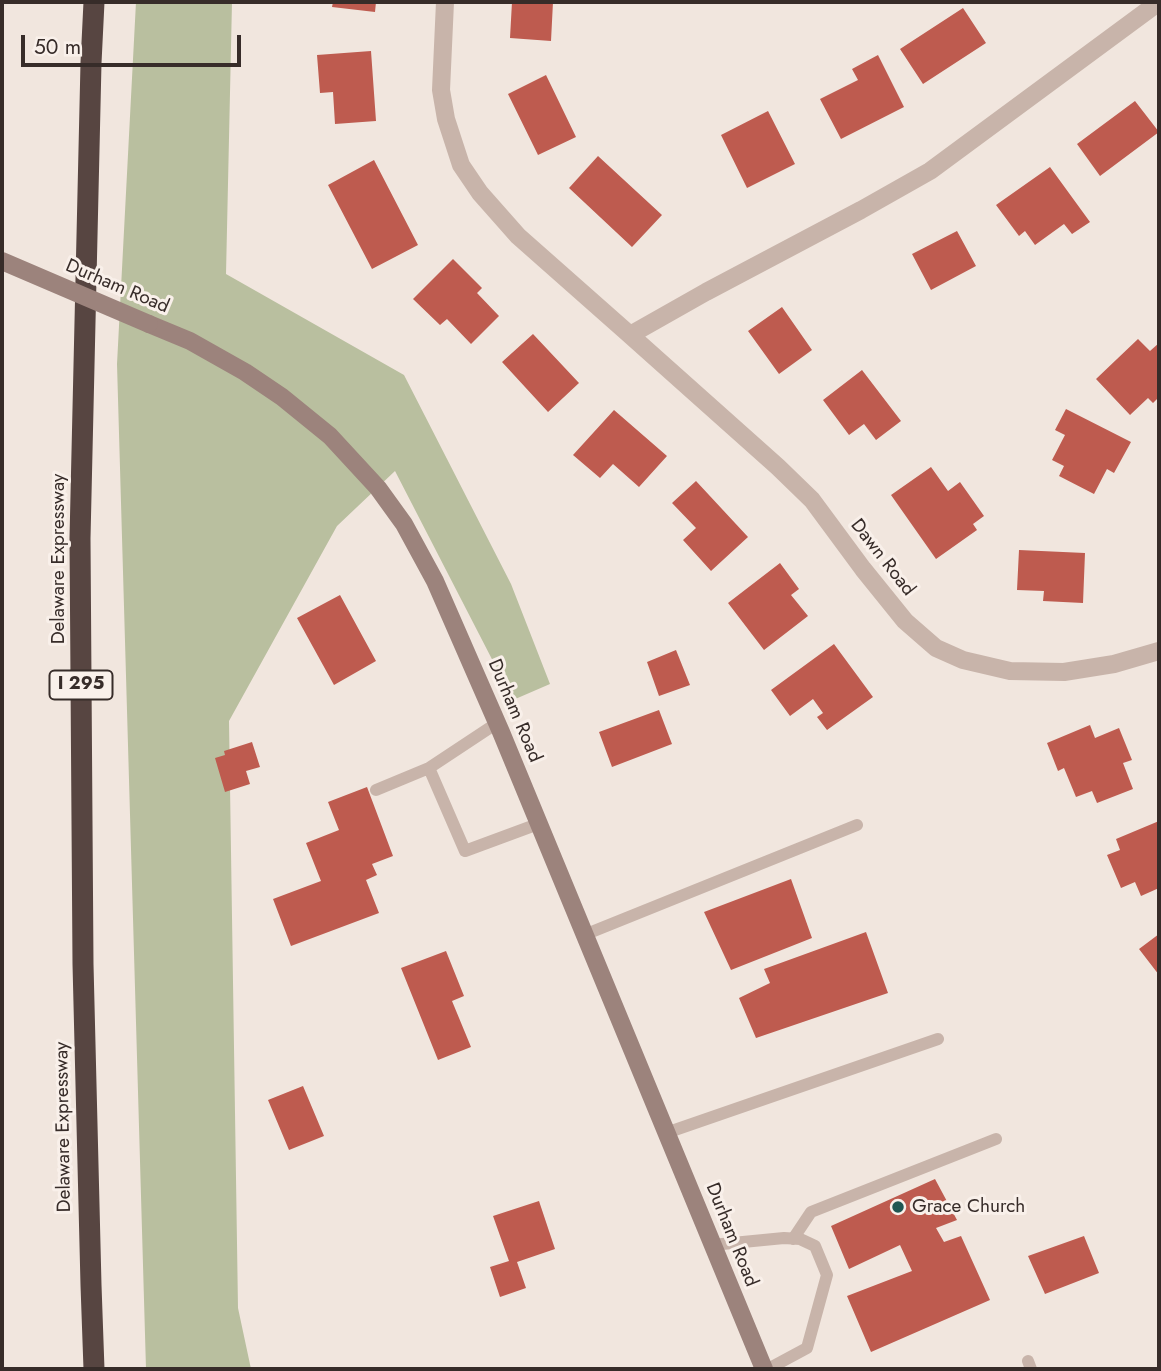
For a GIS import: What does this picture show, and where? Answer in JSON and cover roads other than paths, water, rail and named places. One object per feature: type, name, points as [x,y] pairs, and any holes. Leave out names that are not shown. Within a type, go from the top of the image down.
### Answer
[{"type":"highway","name":"Delaware Expressway","points":[[94,2],[80,538],[83,978],[94,1369]]},
{"type":"main road","name":"Durham Road","points":[[2,261],[190,341],[245,372],[282,397],[330,436],[378,488],[404,524],[436,581],[497,723],[712,1245],[766,1369]]},
{"type":"street","name":"Dawn Road","points":[[445,2],[442,90],[446,119],[461,165],[480,193],[518,236],[812,500],[905,621],[936,648],[963,660],[1010,671],[1064,672],[1114,664],[1159,651]]},
{"type":"street","points":[[630,335],[930,171],[1159,2]]},
{"type":"lane","points":[[376,790],[429,768],[497,723]]},
{"type":"lane","points":[[429,768],[465,851],[538,824]]},
{"type":"lane","points":[[584,935],[857,825]]},
{"type":"lane","points":[[666,1133],[938,1039]]},
{"type":"lane","points":[[793,1239],[811,1212],[996,1139]]},
{"type":"lane","points":[[712,1245],[784,1238],[800,1239],[815,1246],[827,1275],[807,1348],[766,1369]]},
{"type":"place","name":"Grace Church","points":[[898,1207]]}]
